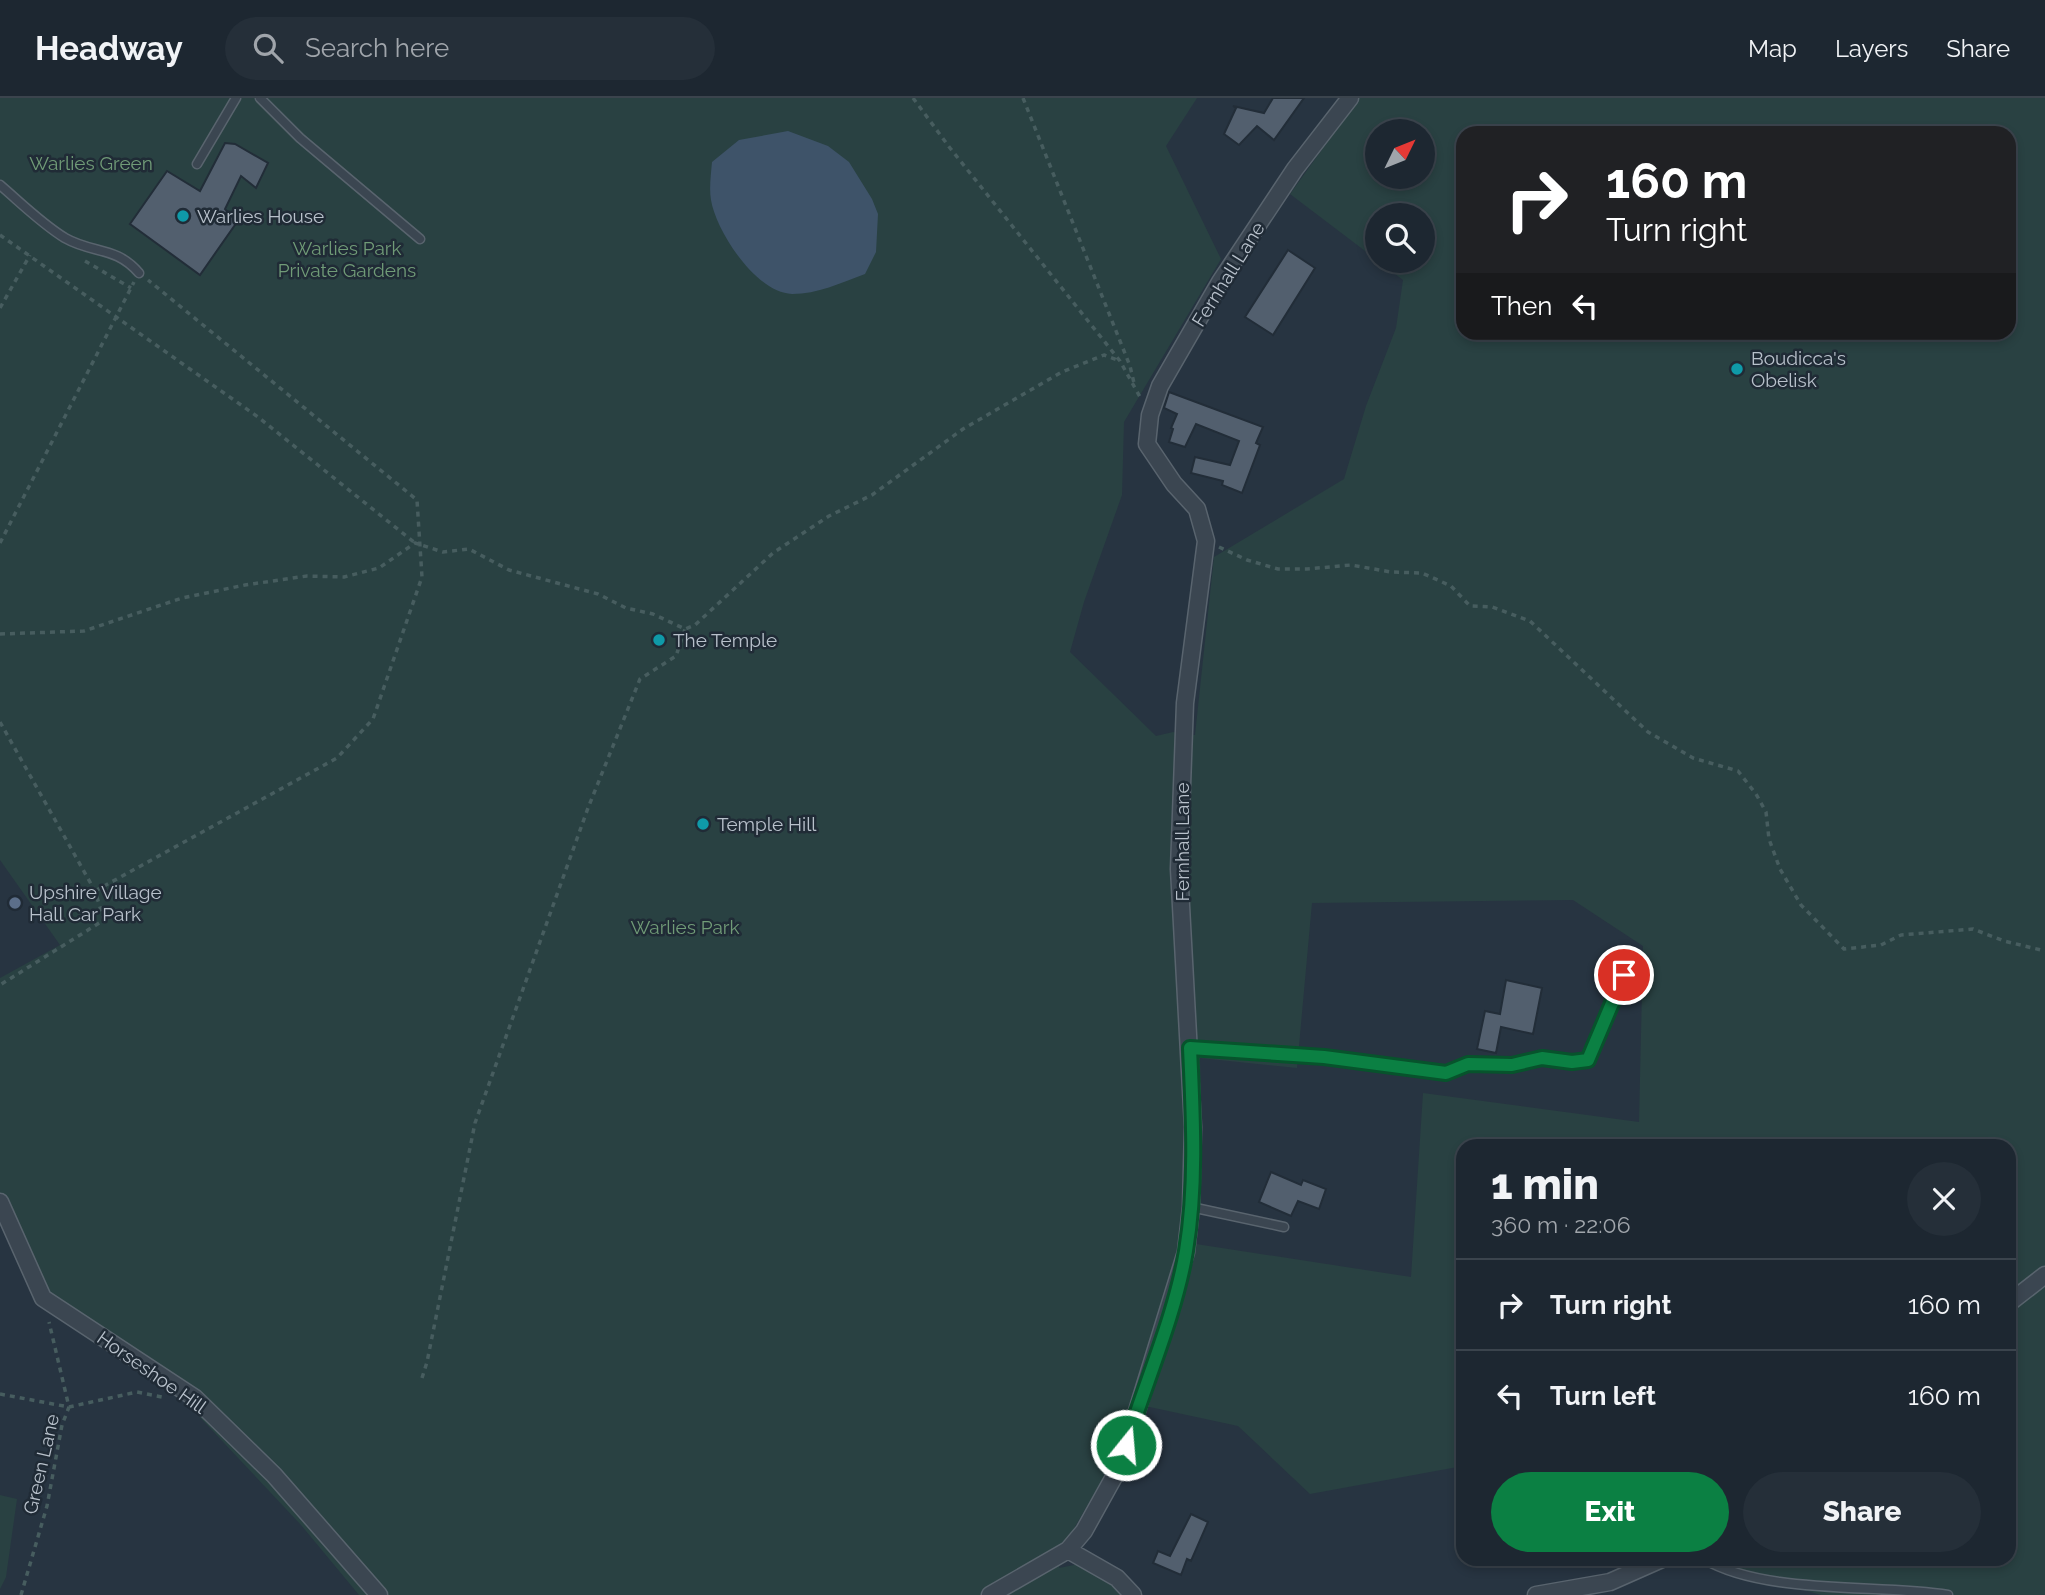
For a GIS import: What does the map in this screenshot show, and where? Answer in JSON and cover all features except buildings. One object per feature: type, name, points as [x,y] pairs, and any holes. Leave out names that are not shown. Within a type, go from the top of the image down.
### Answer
[{"type":"street","name":"Fernhall Lane","points":[[990,1595],[1068,1550],[1084,1531],[1120,1466],[1170,1313],[1186,1252],[1191,1207],[1193,1127],[1180,855],[1185,703],[1206,541],[1197,509],[1174,484],[1147,444],[1152,410],[1160,386],[1220,282],[1295,169],[1349,98]]},
{"type":"street","points":[[0,1202],[43,1298]]},
{"type":"street","points":[[2016,1298],[2045,1275]]},
{"type":"street","name":"Horseshoe Hill","points":[[43,1298],[195,1398],[274,1475],[379,1595]]},
{"type":"street","points":[[1068,1550],[1117,1578],[1133,1595]]},
{"type":"street","points":[[1536,1595],[1610,1582],[1646,1566]]},
{"type":"lane","points":[[197,164],[236,98]]},
{"type":"lane","points":[[260,98],[271,111],[420,239]]},
{"type":"lane","points":[[0,185],[65,238],[128,260],[139,273]]},
{"type":"lane","points":[[1190,1048],[1324,1057],[1446,1073],[1468,1064],[1512,1065],[1542,1058],[1572,1062],[1588,1060],[1631,956]]},
{"type":"lane","points":[[1191,1207],[1284,1227]]},
{"type":"lane","points":[[1715,1566],[1752,1578],[1948,1595]]},
{"type":"path","points":[[913,98],[1120,361],[1152,410]]},
{"type":"path","points":[[1023,98],[1130,366],[1135,387]]},
{"type":"path","points":[[0,235],[258,417],[417,544],[443,552],[469,549],[509,570],[585,590],[626,608],[653,614],[685,629],[695,625],[774,553],[829,516],[872,495],[963,429],[1062,372],[1104,355],[1120,361]]},
{"type":"path","points":[[0,309],[30,256]]},
{"type":"path","points":[[95,891],[337,758],[373,719],[422,577],[417,544],[417,499],[139,273]]},
{"type":"path","points":[[0,543],[131,288]]},
{"type":"path","points":[[1206,541],[1247,560],[1278,569],[1351,565],[1391,572],[1422,573],[1451,586],[1470,606],[1492,607],[1530,621],[1648,732],[1693,758],[1738,771],[1766,812],[1769,839],[1780,869],[1801,905],[1844,949],[1881,945],[1901,935],[1973,929],[2004,941],[2045,951]]},
{"type":"path","points":[[0,634],[84,631],[182,598],[232,587],[307,576],[344,576],[379,568],[417,544]]},
{"type":"path","points":[[422,1378],[480,1110],[588,808],[640,679],[676,656],[685,629]]},
{"type":"path","points":[[0,722],[95,891],[104,920],[0,985]]},
{"type":"path","name":"Green Lane","points":[[21,1595],[47,1506],[62,1425],[69,1408],[43,1298]]},
{"type":"path","points":[[0,1394],[69,1408],[137,1392],[172,1399],[195,1398]]},
{"type":"green space","name":"Warlies Park","points":[[0,98],[1197,98],[1166,146],[1221,259],[1124,422],[1122,495],[1084,602],[1070,652],[1156,736],[1173,732],[1195,735],[1214,557],[1344,479],[1366,406],[1396,328],[1403,280],[1394,273],[1435,273],[1435,203],[1365,203],[1365,251],[1290,194],[1359,98],[2045,98],[2045,1595],[1821,1595],[1721,1566],[2016,1566],[2016,1139],[1456,1139],[1456,1467],[1310,1494],[1238,1426],[1145,1406],[1065,1544],[1059,1568],[1084,1563],[1110,1582],[1121,1595],[359,1595],[301,1525],[178,1394],[43,1298],[0,1215],[0,978],[60,945],[0,860]],"holes":[[[1573,900],[1643,946],[1639,1122],[1423,1093],[1411,1277],[1196,1244],[1202,1138],[1200,1058],[1297,1068],[1312,903]]]},
{"type":"green space","points":[[0,1495],[17,1499],[6,1577],[0,1589]]},
{"type":"water","points":[[788,131],[828,146],[849,162],[878,214],[876,252],[865,274],[802,294],[778,291],[752,272],[729,243],[714,213],[710,195],[712,162],[739,140]]},
{"type":"place","name":"Warlies House","points":[[183,216]]},
{"type":"place","name":"Boudicca's Obelisk","points":[[1737,369]]},
{"type":"place","name":"The Temple","points":[[659,640]]},
{"type":"place","name":"Temple Hill","points":[[703,824]]},
{"type":"place","name":"Upshire Village Hall Car Park","points":[[15,903]]},
{"type":"route","points":[[1126,1445],[1170,1313],[1186,1252],[1191,1207],[1193,1127],[1190,1048],[1324,1057],[1446,1073],[1468,1064],[1512,1065],[1542,1058],[1572,1062],[1588,1060],[1624,975]]},
{"type":"park label","name":"Warlies Green","points":[[91,163]]},
{"type":"park label","name":"Warlies Park Private Gardens","points":[[347,259]]}]
